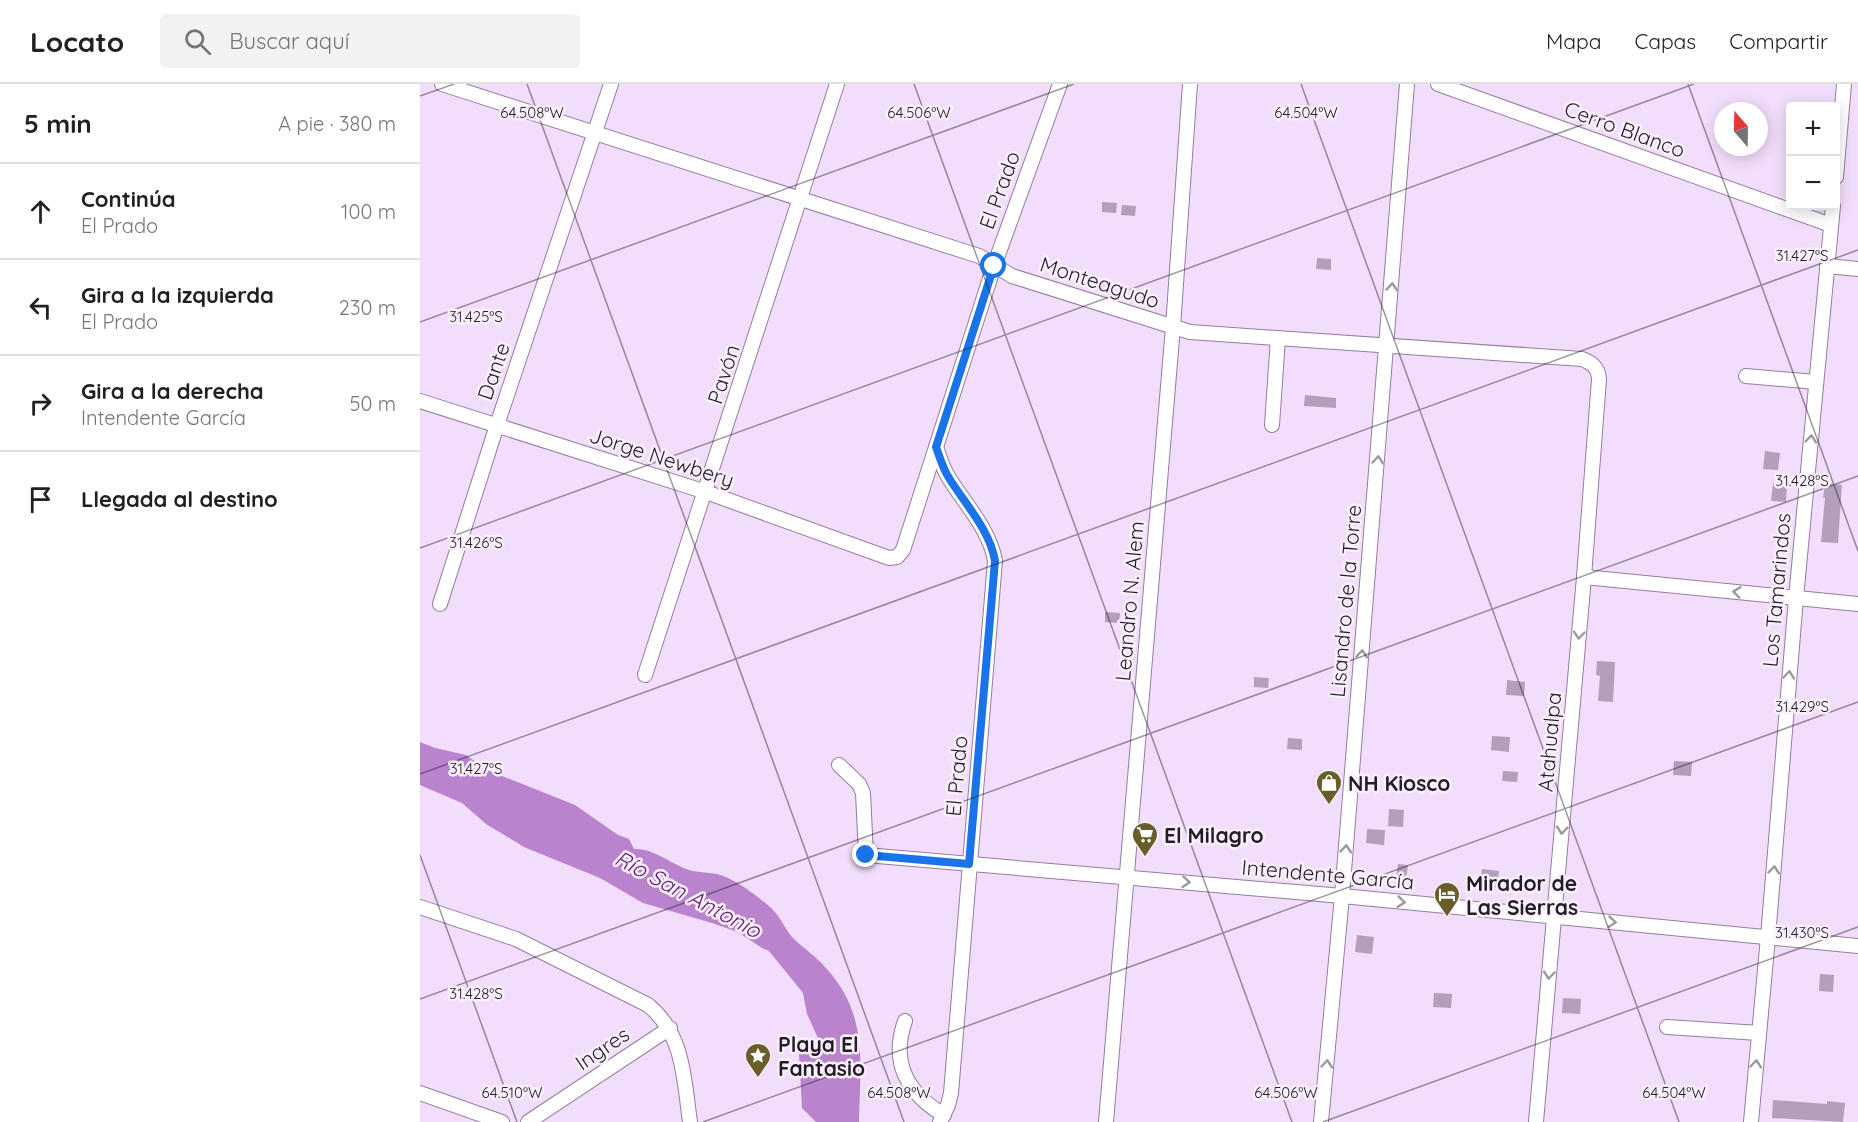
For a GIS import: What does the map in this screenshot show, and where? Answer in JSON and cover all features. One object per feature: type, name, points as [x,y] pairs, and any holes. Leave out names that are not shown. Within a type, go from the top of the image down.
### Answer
[{"type":"street","name":"Monteagudo","points":[[442,84],[979,256],[1012,276],[1190,332],[1582,359],[1594,366]]},
{"type":"street","name":"Dante","points":[[440,604],[496,425],[611,84]]},
{"type":"street","name":"Pavón","points":[[645,675],[837,84]]},
{"type":"street","name":"El Prado","points":[[889,558],[897,557],[903,550],[994,266],[1060,84]]},
{"type":"street","name":"Leandro N. Alem","points":[[1106,1122],[1173,327],[1190,84]]},
{"type":"street","name":"Lisandro de la Torre","points":[[1322,1122],[1407,84]]},
{"type":"street","name":"Cerro Blanco","points":[[1438,84],[1831,225]]},
{"type":"street","points":[[1838,156],[1844,84]]},
{"type":"street","name":"Los Tamarindos","points":[[1751,1122],[1796,598],[1833,210]]},
{"type":"street","points":[[1827,266],[1858,269]]},
{"type":"street","points":[[1272,425],[1278,338]]},
{"type":"street","name":"Atahualpa","points":[[1536,1122],[1584,577],[1599,379],[1598,371],[1594,366]]},
{"type":"street","points":[[1746,376],[1816,382]]},
{"type":"street","name":"Jorge Newbery","points":[[420,401],[706,492],[889,558]]},
{"type":"street","name":"El Prado","points":[[936,447],[948,476],[986,534],[993,548],[995,561],[951,1093],[942,1119]]},
{"type":"street","points":[[927,475],[938,473],[948,476]]},
{"type":"street","points":[[1584,577],[1858,604]]},
{"type":"street","name":"Intendente García","points":[[839,765],[859,784],[863,794],[866,855],[1342,896],[1858,946]]},
{"type":"street","points":[[420,908],[496,931],[648,1005],[670,1028],[680,1057],[690,1122]]},
{"type":"street","points":[[905,1021],[899,1048],[903,1068],[910,1086],[942,1119]]},
{"type":"street","points":[[1667,1027],[1759,1033]]},
{"type":"street","name":"Ingres","points":[[528,1122],[670,1028]]},
{"type":"street","points":[[420,1094],[502,1122]]},
{"type":"water","name":"Río San Antonio","points":[[420,742],[466,755],[487,770],[575,805],[618,835],[629,839],[634,849],[650,851],[685,869],[726,877],[748,890],[768,906],[776,913],[794,939],[825,967],[849,1003],[859,1040],[859,1122],[816,1122],[802,1108],[799,1054],[819,1054],[818,1038],[807,1014],[803,993],[769,951],[738,932],[643,903],[600,878],[524,847],[486,824],[462,803],[420,785]]},
{"type":"building","points":[[1102,202],[1117,203],[1116,213],[1102,212]]},
{"type":"building","points":[[1122,205],[1136,206],[1135,216],[1121,215]]},
{"type":"building","points":[[1317,258],[1331,259],[1331,270],[1316,269]]},
{"type":"building","points":[[1305,395],[1336,398],[1336,408],[1304,406]]},
{"type":"building","points":[[1765,451],[1780,453],[1778,470],[1763,469]]},
{"type":"building","points":[[1773,483],[1787,484],[1786,502],[1771,501]]},
{"type":"building","points":[[1825,483],[1842,485],[1838,543],[1821,542]]},
{"type":"building","points":[[1105,612],[1120,613],[1119,623],[1105,622]]},
{"type":"building","points":[[1597,661],[1615,662],[1613,702],[1598,701],[1600,676],[1596,675]]},
{"type":"building","points":[[1254,677],[1269,678],[1268,688],[1254,687]]},
{"type":"building","points":[[1507,680],[1525,682],[1524,696],[1506,695]]},
{"type":"building","points":[[1492,736],[1510,737],[1509,752],[1491,750]]},
{"type":"building","points":[[1288,738],[1302,739],[1302,750],[1287,749]]},
{"type":"building","points":[[1674,761],[1692,762],[1691,776],[1673,775]]},
{"type":"building","points":[[1503,771],[1518,772],[1517,782],[1502,781]]},
{"type":"building","points":[[1389,809],[1404,810],[1403,827],[1388,826]]},
{"type":"building","points":[[1367,829],[1385,830],[1384,845],[1366,843]]},
{"type":"building","points":[[1398,864],[1408,865],[1406,879],[1396,878]]},
{"type":"building","points":[[1482,869],[1499,871],[1497,888],[1480,886]]},
{"type":"building","points":[[1357,935],[1374,937],[1372,954],[1355,952]]},
{"type":"building","points":[[1820,974],[1834,975],[1833,992],[1819,991]]},
{"type":"building","points":[[1434,993],[1452,994],[1451,1008],[1433,1007]]},
{"type":"building","points":[[1563,998],[1581,999],[1580,1014],[1562,1013]]},
{"type":"building","points":[[1773,1100],[1845,1103],[1843,1122],[1772,1118]]},
{"type":"place","name":"NH Kiosco","points":[[1329,806]]},
{"type":"place","name":"El Milagro","points":[[1145,858]]},
{"type":"place","name":"Mirador de Las Sierras","points":[[1447,918]]},
{"type":"place","name":"Playa El Fantasio","points":[[758,1079]]},
{"type":"route","points":[[866,855],[969,864],[995,561],[993,548],[986,534],[948,476],[936,447],[994,266]]}]
